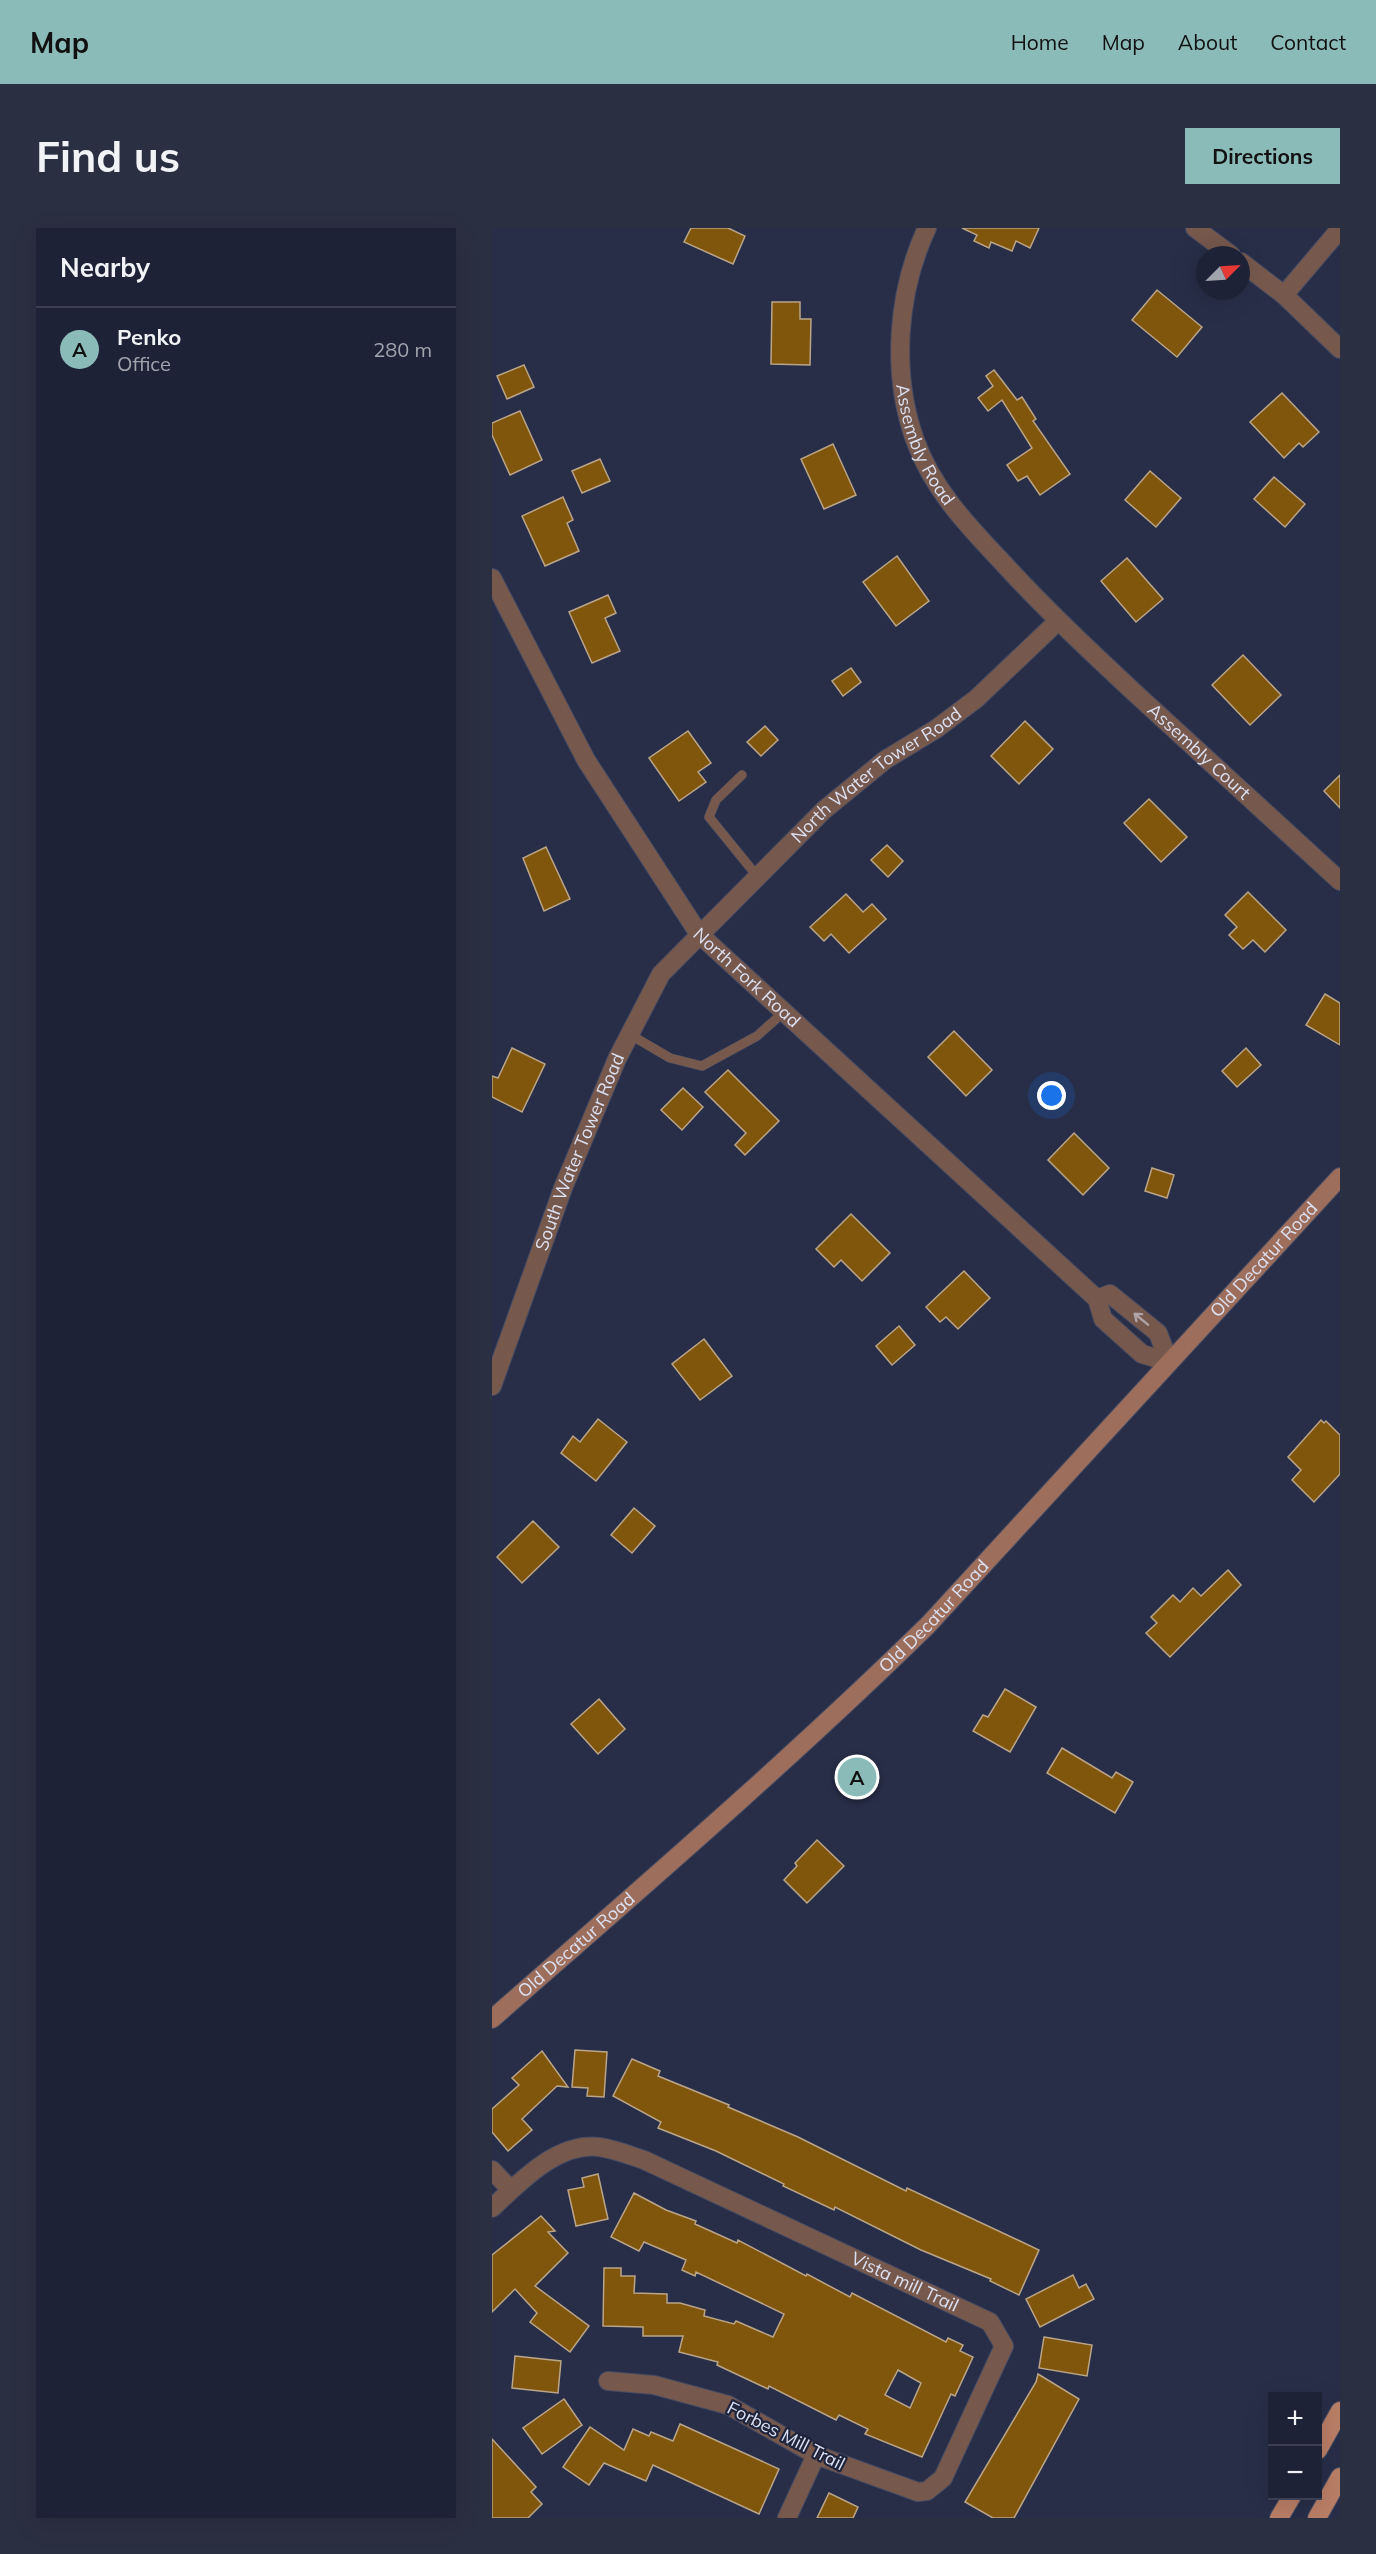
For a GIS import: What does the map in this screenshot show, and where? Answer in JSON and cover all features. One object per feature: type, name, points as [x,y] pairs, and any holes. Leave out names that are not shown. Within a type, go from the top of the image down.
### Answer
[{"type":"main road","points":[[1319,2446],[1340,2411]]},
{"type":"main road","points":[[1317,2518],[1340,2477]]},
{"type":"main road","points":[[1279,2518],[1290,2500]]},
{"type":"street","name":"Assembly Road","points":[[927,228],[917,249],[900,334],[906,408],[916,441],[951,507],[1057,621]]},
{"type":"street","points":[[1195,228],[1219,246]]},
{"type":"street","points":[[1284,295],[1340,229]]},
{"type":"street","points":[[1250,269],[1284,295],[1340,349]]},
{"type":"street","name":"North Fork Road","points":[[492,578],[586,760],[699,934],[1097,1299],[1103,1319],[1142,1354],[1169,1362]]},
{"type":"street","name":"North Water Tower Road","points":[[699,934],[824,810],[885,760],[936,729],[976,699],[1057,621]]},
{"type":"street","name":"Assembly Court","points":[[1057,621],[1340,881]]},
{"type":"street","name":"South Water Tower Road","points":[[492,1386],[563,1188],[629,1034],[661,974],[699,934]]},
{"type":"street","name":"Old Decatur Road","points":[[492,2019],[690,1846],[869,1683],[1053,1491],[1340,1177]]},
{"type":"street","points":[[1097,1299],[1110,1294],[1158,1333],[1169,1362]]},
{"type":"street","name":"Vista mill Trail","points":[[511,2190],[549,2160],[581,2148],[597,2147],[644,2160],[990,2322],[1004,2346],[943,2478],[927,2491]]},
{"type":"street","points":[[492,2170],[511,2190],[492,2208]]},
{"type":"street","name":"Forbes Mill Trail","points":[[608,2380],[654,2385],[729,2405],[816,2455],[884,2482],[918,2492],[927,2491]]},
{"type":"street","points":[[788,2518],[816,2455]]},
{"type":"lane","points":[[742,775],[717,800],[709,817],[758,876]]},
{"type":"lane","points":[[629,1034],[670,1058],[702,1066],[720,1059],[757,1036],[784,1012]]},
{"type":"building","points":[[691,228],[728,228],[745,236],[733,264],[684,242]]},
{"type":"building","points":[[962,228],[1039,228],[1030,248],[1016,241],[1012,251],[991,242],[989,248],[974,241],[977,235]]},
{"type":"building","points":[[1157,290],[1202,327],[1177,357],[1132,320]]},
{"type":"building","points":[[772,302],[800,302],[800,319],[811,319],[810,365],[771,364]]},
{"type":"building","points":[[524,365],[534,387],[507,399],[497,376]]},
{"type":"building","points":[[994,370],[1017,400],[1022,397],[1036,419],[1033,421],[1070,474],[1040,495],[1027,476],[1018,481],[1007,465],[1032,448],[1002,400],[988,411],[978,398],[993,386],[986,376]]},
{"type":"building","points":[[1282,393],[1319,432],[1303,447],[1299,443],[1284,458],[1250,422]]},
{"type":"building","points":[[520,411],[542,460],[510,475],[492,435],[492,423]]},
{"type":"building","points":[[833,444],[856,495],[824,509],[801,459]]},
{"type":"building","points":[[600,459],[610,481],[582,493],[572,471]]},
{"type":"building","points":[[1150,471],[1181,498],[1156,527],[1125,500]]},
{"type":"building","points":[[1274,477],[1305,504],[1285,527],[1254,499]]},
{"type":"building","points":[[563,497],[573,520],[567,523],[579,551],[545,566],[522,516]]},
{"type":"building","points":[[897,556],[929,601],[896,626],[863,582]]},
{"type":"building","points":[[1127,558],[1163,599],[1136,622],[1101,581]]},
{"type":"building","points":[[608,595],[616,613],[605,618],[620,651],[592,663],[569,612]]},
{"type":"building","points":[[1243,655],[1281,695],[1250,725],[1212,685]]},
{"type":"building","points":[[851,668],[861,682],[843,696],[832,681]]},
{"type":"building","points":[[1025,721],[1053,749],[1019,784],[991,756]]},
{"type":"building","points":[[765,726],[778,740],[761,756],[747,742]]},
{"type":"building","points":[[688,731],[711,763],[698,772],[706,782],[679,801],[649,758]]},
{"type":"building","points":[[1340,775],[1340,808],[1324,791]]},
{"type":"building","points":[[1149,799],[1187,837],[1161,862],[1124,823]]},
{"type":"building","points":[[887,845],[903,861],[888,877],[871,860]]},
{"type":"building","points":[[546,847],[570,899],[544,911],[523,858]]},
{"type":"building","points":[[1248,892],[1286,930],[1265,952],[1253,940],[1243,949],[1229,935],[1237,927],[1225,915]]},
{"type":"building","points":[[846,894],[863,912],[872,904],[886,919],[849,953],[831,934],[824,941],[810,927]]},
{"type":"building","points":[[1325,994],[1340,1003],[1340,1045],[1306,1025]]},
{"type":"building","points":[[954,1031],[992,1070],[966,1096],[928,1057]]},
{"type":"building","points":[[512,1048],[545,1064],[522,1112],[492,1097],[492,1076],[498,1078]]},
{"type":"building","points":[[1246,1048],[1261,1065],[1237,1087],[1222,1071]]},
{"type":"building","points":[[728,1070],[779,1121],[745,1155],[735,1145],[746,1133],[705,1092]]},
{"type":"building","points":[[683,1088],[703,1107],[682,1130],[661,1110]]},
{"type":"building","points":[[1074,1133],[1109,1168],[1083,1195],[1048,1160]]},
{"type":"building","points":[[1152,1168],[1174,1175],[1167,1198],[1145,1191]]},
{"type":"building","points":[[851,1214],[890,1253],[862,1281],[841,1260],[834,1267],[816,1249]]},
{"type":"building","points":[[964,1271],[990,1298],[958,1329],[946,1317],[940,1322],[926,1307]]},
{"type":"building","points":[[899,1326],[915,1345],[892,1365],[876,1346]]},
{"type":"building","points":[[704,1339],[732,1376],[700,1400],[672,1364]]},
{"type":"building","points":[[598,1419],[627,1442],[596,1481],[561,1453],[573,1436],[580,1442]]},
{"type":"building","points":[[1321,1420],[1324,1423],[1326,1421],[1340,1435],[1340,1474],[1314,1502],[1292,1480],[1301,1470],[1288,1457]]},
{"type":"building","points":[[634,1508],[655,1526],[632,1553],[611,1535]]},
{"type":"building","points":[[533,1521],[559,1547],[522,1583],[497,1557]]},
{"type":"building","points":[[1228,1570],[1241,1585],[1170,1657],[1146,1633],[1157,1623],[1151,1617],[1173,1595],[1180,1602],[1193,1588],[1201,1596]]},
{"type":"building","points":[[1005,1689],[1036,1707],[1010,1752],[973,1731],[983,1715],[988,1717]]},
{"type":"building","points":[[599,1699],[625,1729],[598,1754],[571,1724]]},
{"type":"building","points":[[1062,1748],[1112,1778],[1116,1772],[1133,1782],[1115,1813],[1047,1773]]},
{"type":"building","points":[[817,1840],[844,1866],[807,1903],[784,1880],[797,1866],[795,1863]]},
{"type":"building","points":[[575,2050],[607,2052],[604,2097],[587,2096],[588,2088],[572,2087]]},
{"type":"building","points":[[542,2051],[568,2087],[557,2086],[522,2119],[532,2130],[508,2151],[492,2132],[492,2109],[519,2085],[512,2078]]},
{"type":"building","points":[[632,2059],[660,2071],[658,2076],[729,2105],[728,2107],[798,2137],[906,2191],[907,2188],[1039,2250],[1019,2295],[990,2281],[991,2279],[921,2250],[835,2207],[834,2210],[783,2186],[784,2184],[716,2151],[658,2128],[661,2122],[613,2096]]},
{"type":"building","points":[[598,2174],[608,2219],[576,2226],[568,2190],[584,2187],[582,2178]]},
{"type":"building","points":[[634,2193],[666,2210],[696,2221],[695,2224],[737,2243],[738,2240],[850,2297],[852,2293],[946,2342],[948,2338],[963,2345],[960,2351],[973,2357],[955,2396],[951,2394],[922,2457],[865,2434],[868,2429],[839,2415],[836,2420],[769,2386],[768,2389],[717,2365],[718,2362],[679,2352],[683,2336],[643,2336],[643,2327],[603,2326],[604,2268],[621,2268],[621,2276],[635,2276],[634,2293],[667,2294],[667,2303],[680,2303],[705,2310],[704,2316],[734,2324],[736,2321],[773,2337],[784,2314],[696,2272],[695,2276],[682,2270],[686,2260],[644,2242],[639,2251],[611,2237]],"holes":[[[898,2370],[921,2383],[910,2408],[885,2395]]]},
{"type":"building","points":[[541,2216],[555,2231],[548,2232],[568,2253],[535,2286],[589,2326],[570,2352],[530,2322],[537,2313],[515,2289],[492,2312],[492,2255]]},
{"type":"building","points":[[1073,2275],[1079,2288],[1086,2284],[1094,2299],[1040,2327],[1026,2299]]},
{"type":"building","points":[[1044,2337],[1092,2345],[1087,2376],[1039,2368]]},
{"type":"building","points":[[515,2356],[561,2361],[558,2393],[512,2388]]},
{"type":"building","points":[[1038,2374],[1079,2399],[1014,2518],[993,2518],[965,2502],[1036,2382]]},
{"type":"building","points":[[564,2399],[582,2425],[542,2454],[523,2428]]},
{"type":"building","points":[[680,2424],[779,2469],[759,2514],[653,2465],[646,2481],[604,2463],[589,2485],[563,2467],[590,2427],[624,2450],[633,2429],[649,2436],[651,2432],[673,2441]]},
{"type":"building","points":[[492,2439],[536,2487],[531,2492],[542,2504],[528,2518],[492,2518]]},
{"type":"building","points":[[829,2493],[858,2507],[853,2518],[817,2518]]},
{"type":"place","name":"Penko","points":[[857,1777]]}]
